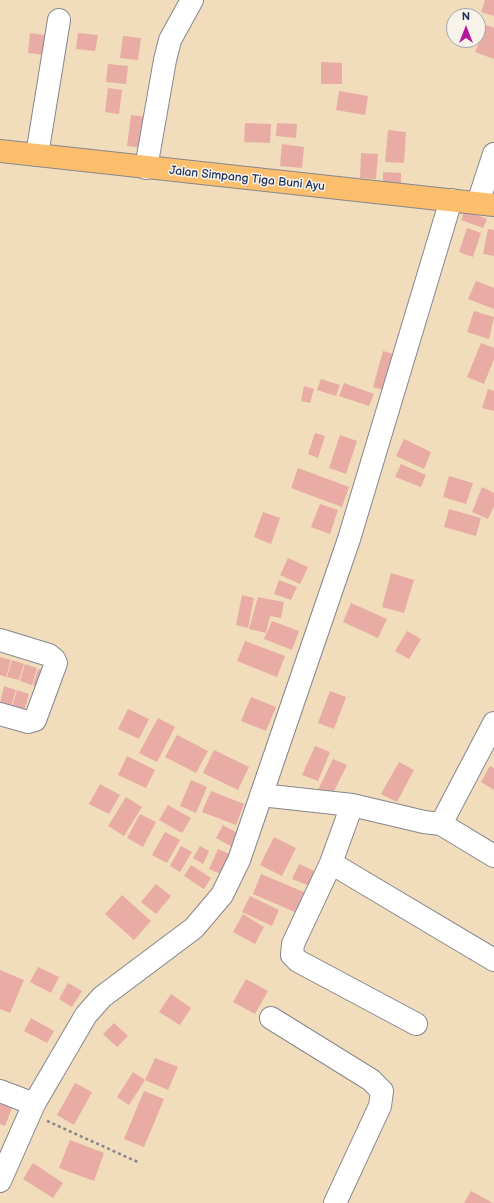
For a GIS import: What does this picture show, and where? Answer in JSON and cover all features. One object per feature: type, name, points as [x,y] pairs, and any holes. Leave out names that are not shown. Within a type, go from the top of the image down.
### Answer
[{"type":"main road","name":"Jalan Simpang Tiga Buni Ayu","points":[[0,151],[486,204]]},
{"type":"street","points":[[146,168],[165,60],[170,40],[192,0]]},
{"type":"street","points":[[37,155],[59,20]]},
{"type":"street","points":[[486,204],[494,154]]},
{"type":"street","points":[[0,1181],[32,1109],[86,1015],[102,997],[194,928],[222,895],[239,860],[349,539],[451,200]]},
{"type":"street","points":[[0,640],[49,655],[54,659],[56,666],[35,720],[28,722],[0,714]]},
{"type":"street","points":[[442,824],[494,723]]},
{"type":"street","points":[[261,795],[352,805],[424,822],[442,824],[494,856]]},
{"type":"street","points":[[352,805],[331,863],[293,944],[292,957],[416,1024]]},
{"type":"street","points":[[331,863],[494,960]]},
{"type":"street","points":[[271,1018],[372,1080],[382,1091],[380,1106],[342,1200]]},
{"type":"street","points":[[0,1091],[32,1109]]},
{"type":"path","points":[[32,1109],[140,1162]]},
{"type":"building","points":[[485,0],[494,0],[494,16],[486,14],[486,8],[482,8]]},
{"type":"building","points":[[486,25],[494,28],[494,59],[475,52],[477,48],[486,48]]},
{"type":"building","points":[[30,33],[52,36],[51,56],[28,53]]},
{"type":"building","points":[[78,33],[98,35],[95,51],[76,49]]},
{"type":"building","points":[[123,36],[141,38],[138,60],[120,58]]},
{"type":"building","points":[[321,62],[342,63],[342,84],[321,84]]},
{"type":"building","points":[[108,64],[128,66],[126,84],[106,82]]},
{"type":"building","points":[[108,88],[122,90],[119,114],[105,112]]},
{"type":"building","points":[[339,91],[368,96],[365,115],[336,110]]},
{"type":"building","points":[[131,115],[148,117],[144,148],[127,146]]},
{"type":"building","points":[[245,123],[271,124],[270,143],[244,142]]},
{"type":"building","points":[[277,123],[297,124],[296,138],[276,136]]},
{"type":"building","points":[[388,130],[406,132],[404,163],[385,162]]},
{"type":"building","points":[[282,144],[304,147],[302,168],[280,166]]},
{"type":"building","points":[[361,153],[378,154],[376,179],[360,178]]},
{"type":"building","points":[[383,172],[401,173],[401,184],[383,183]]},
{"type":"building","points":[[465,210],[487,219],[483,228],[461,220]]},
{"type":"building","points":[[467,228],[481,233],[473,257],[459,252]]},
{"type":"building","points":[[488,229],[494,230],[494,256],[483,254]]},
{"type":"building","points":[[476,281],[494,288],[494,309],[468,299]]},
{"type":"building","points":[[474,311],[494,317],[489,339],[467,332]]},
{"type":"building","points":[[481,343],[494,348],[494,359],[484,384],[467,377]]},
{"type":"building","points":[[383,351],[397,355],[387,391],[373,387]]},
{"type":"building","points":[[321,379],[340,385],[336,396],[317,390]]},
{"type":"building","points":[[344,383],[374,394],[369,406],[339,396]]},
{"type":"building","points":[[304,386],[314,389],[310,403],[301,401]]},
{"type":"building","points":[[488,389],[494,391],[494,411],[482,408]]},
{"type":"building","points":[[315,433],[325,436],[318,458],[308,454]]},
{"type":"building","points":[[340,435],[357,441],[346,474],[329,468]]},
{"type":"building","points":[[404,439],[431,452],[424,469],[396,456]]},
{"type":"building","points":[[401,464],[426,475],[421,487],[395,477]]},
{"type":"building","points":[[298,468],[349,487],[342,507],[291,488]]},
{"type":"building","points":[[449,476],[473,483],[466,504],[443,497]]},
{"type":"building","points":[[482,487],[494,493],[494,506],[488,519],[472,512]]},
{"type":"building","points":[[320,504],[338,510],[330,534],[311,527]]},
{"type":"building","points":[[449,509],[481,518],[476,536],[444,527]]},
{"type":"building","points":[[263,512],[280,518],[271,544],[254,537]]},
{"type":"building","points":[[288,558],[308,567],[300,584],[280,575]]},
{"type":"building","points":[[391,573],[414,580],[404,613],[382,607]]},
{"type":"building","points":[[279,580],[297,587],[291,600],[274,594]]},
{"type":"building","points":[[242,595],[254,598],[248,628],[236,625]]},
{"type":"building","points":[[258,597],[284,602],[281,618],[270,616],[266,633],[249,629]]},
{"type":"building","points":[[351,603],[387,619],[378,638],[343,622]]},
{"type":"building","points":[[272,621],[299,631],[292,650],[264,639]]},
{"type":"building","points":[[407,631],[421,639],[409,659],[395,651]]},
{"type":"building","points":[[245,641],[285,656],[277,677],[237,661]]},
{"type":"building","points":[[0,657],[11,660],[6,677],[0,675]]},
{"type":"building","points":[[12,660],[24,664],[19,680],[7,677]]},
{"type":"building","points":[[25,664],[37,668],[32,685],[20,681]]},
{"type":"building","points":[[38,669],[50,672],[45,689],[33,685]]},
{"type":"building","points":[[4,686],[16,690],[11,707],[0,703]]},
{"type":"building","points":[[17,690],[29,694],[24,711],[12,707]]},
{"type":"building","points":[[330,691],[346,697],[334,729],[318,723]]},
{"type":"building","points":[[251,697],[276,707],[266,731],[241,721]]},
{"type":"building","points":[[128,709],[149,719],[139,739],[118,729]]},
{"type":"building","points":[[158,718],[175,727],[157,762],[139,753]]},
{"type":"building","points":[[177,735],[208,751],[196,773],[165,757]]},
{"type":"building","points":[[315,746],[330,752],[318,781],[302,775]]},
{"type":"building","points":[[214,750],[249,767],[238,790],[203,773]]},
{"type":"building","points":[[127,756],[155,770],[146,788],[118,775]]},
{"type":"building","points":[[333,759],[347,765],[331,797],[318,790]]},
{"type":"building","points":[[399,762],[414,770],[397,802],[381,794]]},
{"type":"building","points":[[490,766],[494,768],[494,790],[481,782]]},
{"type":"building","points":[[191,780],[207,787],[196,813],[180,806]]},
{"type":"building","points":[[100,784],[120,795],[109,814],[89,804]]},
{"type":"building","points":[[211,791],[244,804],[236,825],[202,812]]},
{"type":"building","points":[[126,797],[142,807],[124,836],[108,826]]},
{"type":"building","points":[[168,805],[191,818],[182,833],[159,820]]},
{"type":"building","points":[[140,814],[156,822],[143,847],[127,838]]},
{"type":"building","points":[[223,825],[241,835],[234,848],[216,838]]},
{"type":"building","points":[[165,832],[180,840],[167,863],[152,855]]},
{"type":"building","points":[[274,837],[296,848],[282,876],[260,865]]},
{"type":"building","points":[[181,846],[192,852],[180,872],[170,866]]},
{"type":"building","points":[[200,846],[209,851],[203,864],[193,858]]},
{"type":"building","points":[[218,849],[239,858],[230,878],[209,869]]},
{"type":"building","points":[[299,864],[321,874],[315,888],[292,879]]},
{"type":"building","points":[[191,865],[211,878],[204,889],[184,876]]},
{"type":"building","points":[[261,874],[311,895],[302,915],[253,894]]},
{"type":"building","points":[[156,884],[171,896],[156,914],[141,902]]},
{"type":"building","points":[[122,895],[151,921],[134,940],[105,914]]},
{"type":"building","points":[[250,896],[279,910],[272,926],[242,912]]},
{"type":"building","points":[[243,914],[264,927],[255,944],[233,932]]},
{"type":"building","points":[[38,967],[59,977],[51,993],[30,982]]},
{"type":"building","points":[[0,970],[24,980],[10,1013],[0,1009]]},
{"type":"building","points":[[246,979],[268,991],[255,1014],[233,1002]]},
{"type":"building","points":[[68,983],[82,991],[72,1007],[59,999]]},
{"type":"building","points":[[171,994],[191,1008],[180,1025],[159,1012]]},
{"type":"building","points":[[31,1018],[54,1031],[47,1043],[24,1031]]},
{"type":"building","points":[[114,1023],[128,1036],[117,1047],[103,1034]]},
{"type":"building","points":[[155,1058],[178,1067],[168,1090],[145,1080]]},
{"type":"building","points":[[133,1072],[145,1080],[129,1105],[117,1097]]},
{"type":"building","points":[[75,1083],[92,1092],[74,1125],[57,1115]]},
{"type":"building","points":[[144,1091],[164,1099],[144,1147],[124,1139]]},
{"type":"building","points":[[0,1100],[14,1103],[5,1126],[0,1124]]},
{"type":"building","points":[[70,1140],[104,1153],[94,1181],[59,1168]]},
{"type":"building","points":[[33,1163],[63,1183],[53,1198],[23,1179]]},
{"type":"building","points":[[471,1191],[493,1203],[464,1203]]}]
